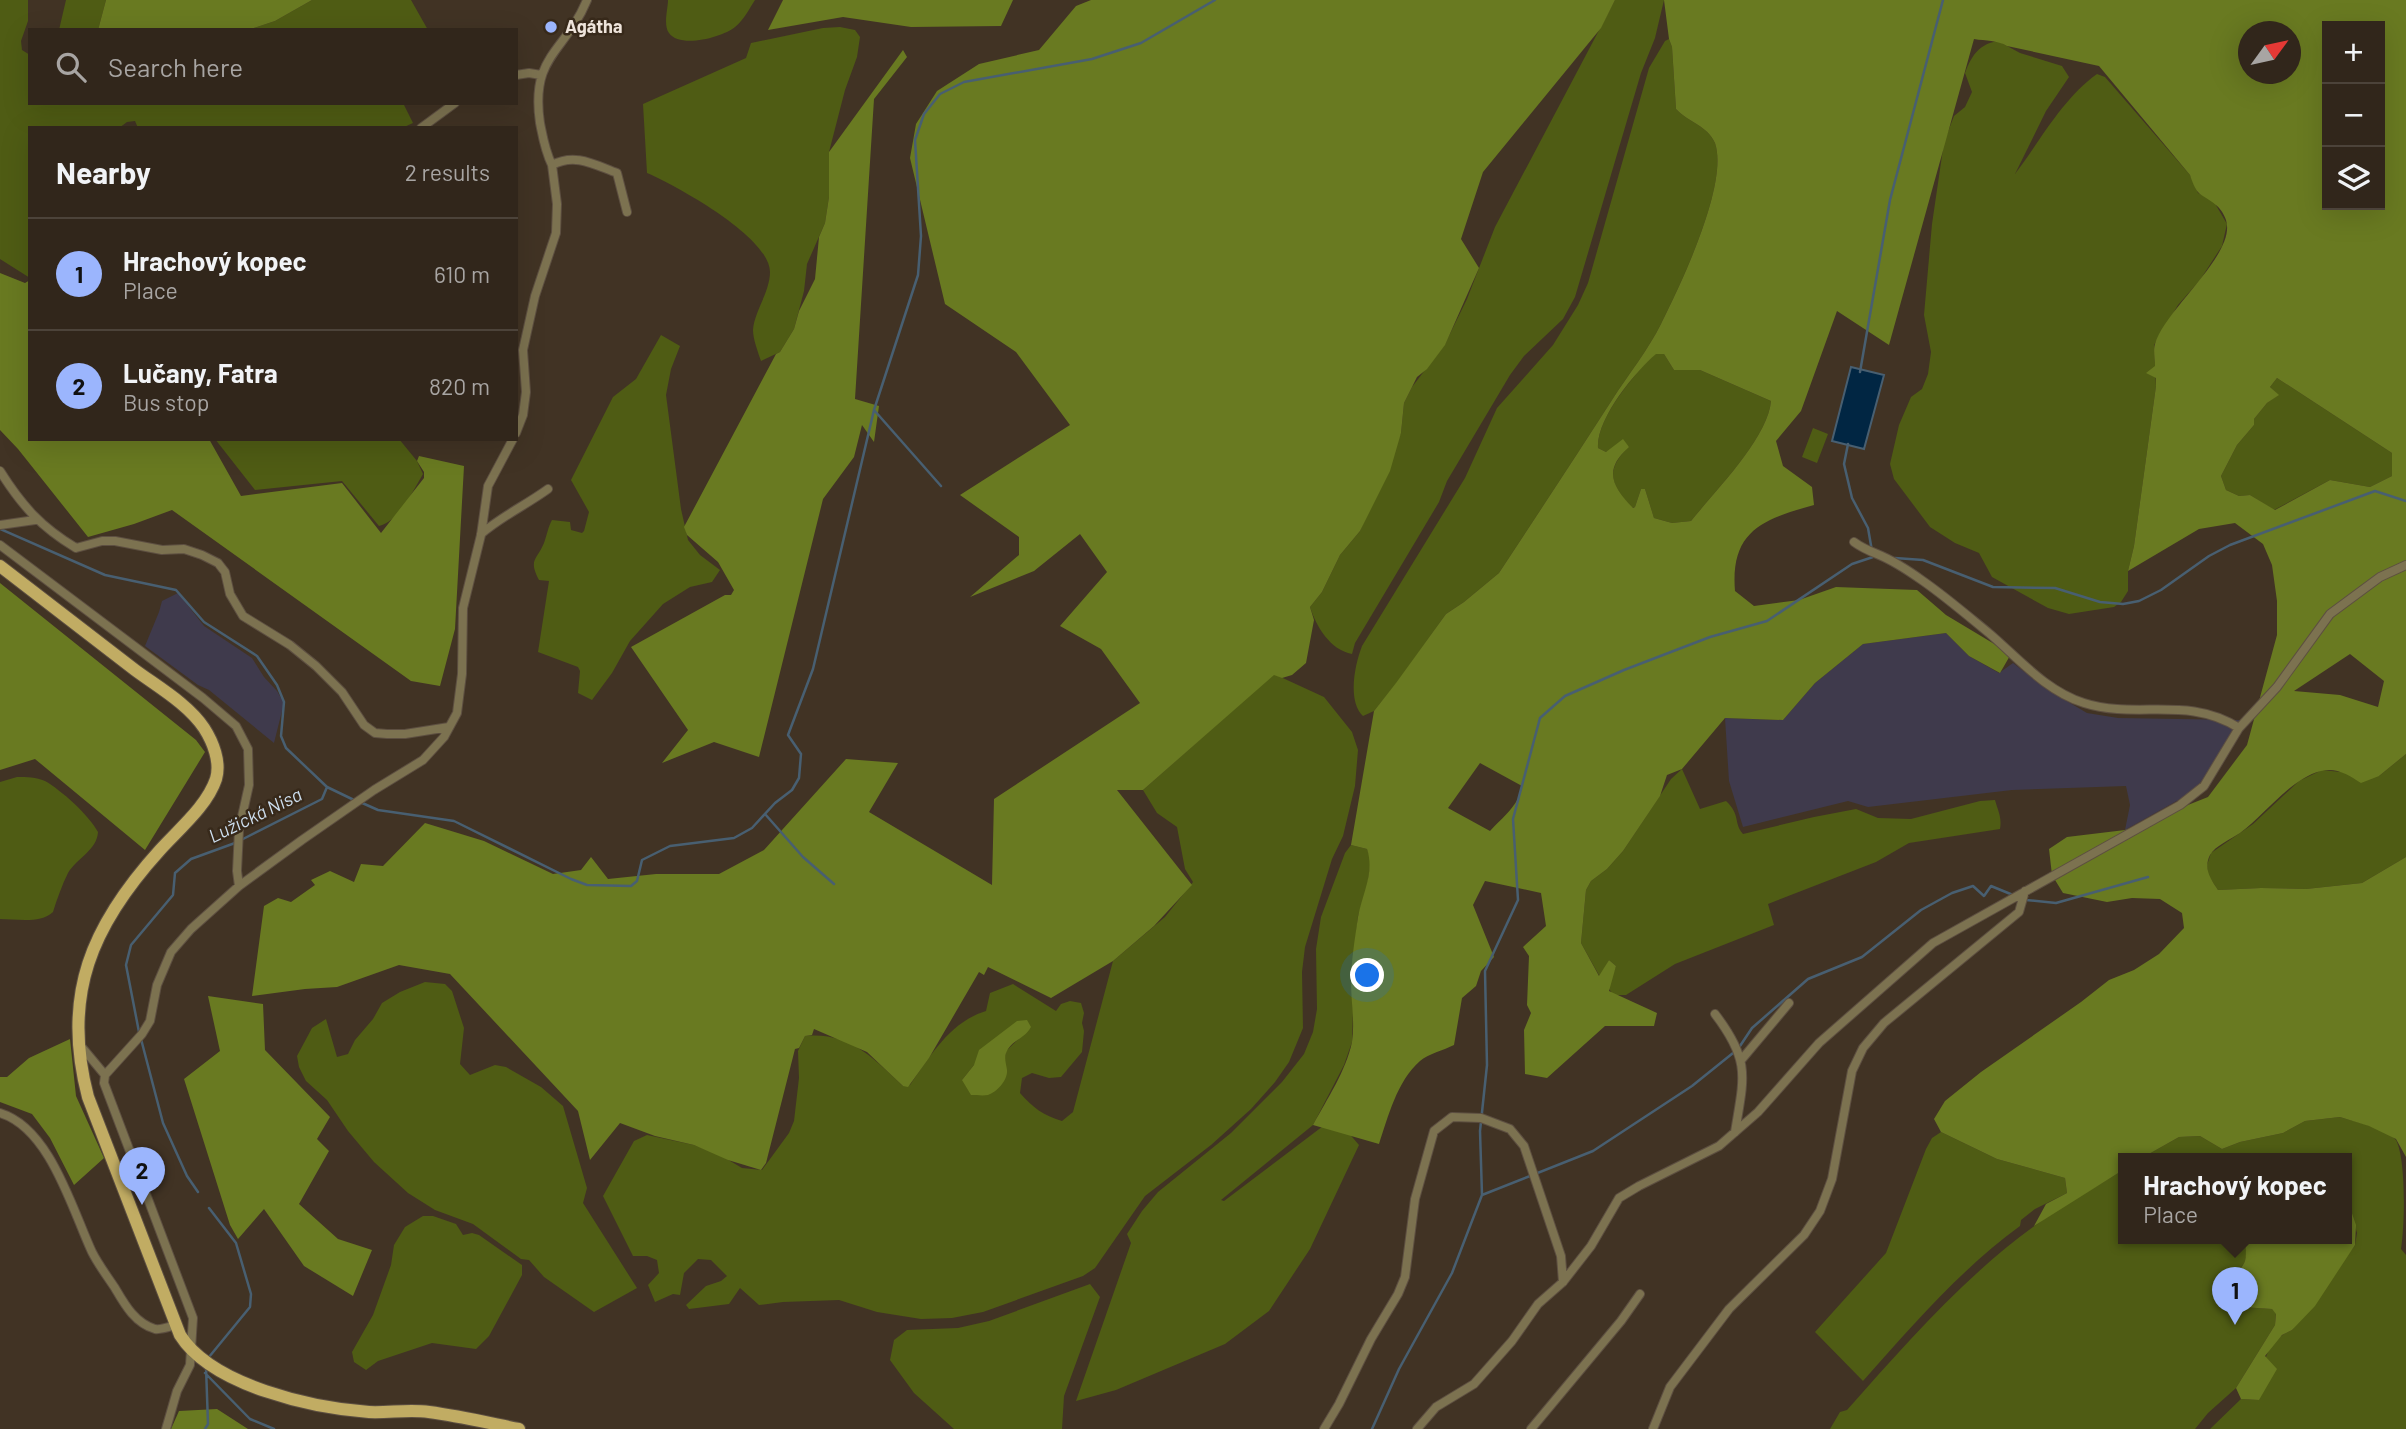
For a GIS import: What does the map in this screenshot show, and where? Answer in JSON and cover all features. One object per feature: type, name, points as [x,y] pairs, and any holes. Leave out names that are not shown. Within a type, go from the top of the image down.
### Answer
[{"type":"main road","points":[[0,566],[172,697],[203,727],[216,754],[216,779],[200,806],[134,879],[105,924],[81,982],[77,1041],[80,1069],[88,1097],[176,1325],[198,1356],[221,1370],[251,1386],[311,1405],[374,1412],[426,1411],[519,1429]]},
{"type":"street","points":[[518,428],[526,392],[523,350],[535,296],[556,233],[557,204],[552,165],[545,152],[537,101],[541,75],[587,0]]},
{"type":"street","points":[[518,75],[541,75]]},
{"type":"street","points":[[424,126],[452,105]]},
{"type":"street","points":[[552,165],[564,158],[579,159],[617,173],[627,212]]},
{"type":"street","points":[[166,1429],[177,1391],[190,1365],[198,1356],[192,1318],[104,1083],[105,1075],[150,1021],[157,985],[171,951],[191,929],[239,886],[374,790],[423,760],[444,737],[457,713],[462,674],[463,608],[481,535],[488,486],[512,441]]},
{"type":"street","points":[[0,471],[35,520],[76,548],[102,541],[116,541],[162,550],[184,549],[218,563],[225,572],[230,594],[243,616],[290,645],[316,666],[342,692],[363,725],[375,733],[405,734],[449,727]]},
{"type":"street","points":[[481,535],[501,517],[524,506],[548,489]]},
{"type":"street","points":[[0,525],[35,520]]},
{"type":"street","points":[[1854,542],[1864,551],[1878,554],[1923,580],[2056,691],[2085,703],[2109,707],[2199,710],[2222,718],[2239,728]]},
{"type":"street","points":[[0,545],[236,726],[248,749],[249,785],[239,830],[239,886]]},
{"type":"street","points":[[1417,1429],[1436,1407],[1474,1384],[1512,1341],[1538,1304],[1563,1282],[1591,1245],[1619,1198],[1719,1146],[1758,1112],[1819,1043],[1933,943],[2180,805],[2204,786],[2239,728],[2277,687],[2330,614],[2379,578],[2406,565]]},
{"type":"street","points":[[1653,1429],[1670,1387],[1729,1310],[1804,1235],[1820,1211],[1832,1179],[1852,1071],[1863,1048],[1884,1023],[2019,912],[2025,891]]},
{"type":"street","points":[[1742,1059],[1789,1003]]},
{"type":"street","points":[[1715,1014],[1742,1059],[1742,1088],[1735,1132]]},
{"type":"street","points":[[77,1041],[105,1075]]},
{"type":"street","points":[[0,1113],[24,1126],[37,1141],[53,1166],[94,1255],[139,1322],[158,1330],[176,1325]]},
{"type":"street","points":[[1324,1429],[1405,1277],[1415,1199],[1434,1131],[1452,1117],[1481,1118],[1510,1129],[1524,1146],[1561,1256],[1563,1282]]},
{"type":"street","points":[[146,1247],[163,1239]]},
{"type":"street","points":[[1531,1429],[1621,1321],[1640,1294]]},
{"type":"shaded area","points":[[178,593],[204,626],[252,658],[277,691],[284,703],[274,743],[209,690],[198,685],[145,646],[162,601]]},
{"type":"shaded area","points":[[1946,633],[1969,656],[1999,673],[2013,663],[2048,690],[2087,713],[2118,718],[2240,720],[2203,780],[2189,794],[2125,830],[2130,805],[2126,786],[2012,790],[1868,807],[1848,801],[1743,827],[1729,781],[1725,718],[1783,720],[1815,683],[1863,644]]},
{"type":"green space","points":[[0,0],[28,0],[28,21],[21,41],[22,50],[28,54],[28,105],[404,105],[413,123],[406,126],[137,126],[135,121],[122,126],[28,126],[28,277],[0,259]]},
{"type":"green space","points":[[66,0],[106,0],[99,28],[59,28]]},
{"type":"green space","points":[[106,0],[312,0],[275,21],[254,28],[99,28]]},
{"type":"green space","points":[[312,0],[411,0],[427,28],[254,28],[275,21]]},
{"type":"green space","points":[[668,0],[755,0],[741,21],[729,31],[712,38],[692,41],[675,38],[667,30]]},
{"type":"green space","points":[[783,0],[1013,0],[1001,26],[911,27],[843,17],[768,30]]},
{"type":"green space","points":[[1091,0],[1615,0],[1601,28],[1483,172],[1461,239],[1479,268],[1445,345],[1427,369],[1417,377],[1404,403],[1401,433],[1390,471],[1360,531],[1340,555],[1322,592],[1310,607],[1314,620],[1306,663],[1292,675],[1282,678],[1274,675],[1143,790],[1117,790],[1192,885],[1154,926],[1113,961],[1051,998],[988,967],[984,975],[979,972],[929,1058],[908,1087],[903,1086],[867,1052],[814,1029],[812,1035],[805,1036],[799,1048],[795,1049],[766,1163],[761,1170],[728,1160],[694,1145],[655,1136],[620,1123],[590,1160],[578,1111],[450,974],[399,965],[337,987],[252,996],[264,906],[278,898],[291,902],[315,885],[311,880],[330,871],[354,882],[361,864],[383,866],[425,823],[484,841],[553,874],[581,870],[591,857],[608,879],[656,874],[719,874],[764,850],[846,759],[898,763],[869,812],[992,885],[994,799],[1140,703],[1101,649],[1060,626],[1107,572],[1080,534],[1034,571],[970,597],[1019,555],[1019,537],[960,495],[1070,425],[1016,352],[945,304],[910,158],[916,124],[937,91],[979,64],[1039,50],[1076,6]]},
{"type":"green space","points":[[1615,0],[1664,0],[1655,38],[1641,73],[1575,297],[1563,319],[1524,356],[1510,375],[1447,481],[1439,502],[1355,643],[1352,654],[1344,652],[1325,636],[1310,607],[1322,592],[1340,555],[1360,531],[1401,433],[1404,403],[1412,387],[1445,344],[1467,299],[1495,227]]},
{"type":"green space","points":[[1664,0],[2406,0],[2406,754],[2379,776],[2361,783],[2332,770],[2321,771],[2299,781],[2240,833],[2216,849],[2210,855],[2207,865],[2218,890],[2306,889],[2362,883],[2406,857],[2406,1157],[2396,1139],[2369,1126],[2340,1117],[2305,1121],[2283,1133],[2240,1142],[2222,1149],[2200,1136],[2179,1137],[2151,1153],[2118,1153],[2118,1173],[2034,1226],[2046,1204],[2067,1193],[2065,1178],[1997,1159],[1941,1132],[1934,1119],[1945,1101],[1981,1072],[2109,980],[2134,970],[2159,954],[2184,928],[2182,913],[2160,899],[2132,898],[2107,902],[2063,893],[2052,875],[2049,849],[2067,837],[2125,830],[2208,797],[2247,745],[2277,635],[2277,601],[2272,565],[2263,544],[2235,523],[2199,529],[2128,571],[2134,546],[2156,386],[2156,378],[2146,373],[2155,366],[2154,346],[2161,330],[2221,249],[2227,234],[2224,215],[2215,204],[2198,192],[2190,175],[2099,66],[1974,39],[1889,345],[1837,311],[1801,411],[1776,441],[1783,466],[1812,487],[1814,505],[1780,516],[1754,530],[1738,554],[1735,591],[1754,606],[1799,600],[1836,587],[1917,590],[1946,615],[2011,654],[2000,673],[1969,656],[1946,633],[1863,644],[1815,683],[1783,720],[1725,718],[1682,769],[1667,775],[1660,796],[1623,851],[1607,869],[1591,881],[1586,890],[1581,943],[1599,976],[1609,960],[1616,966],[1609,991],[1657,1013],[1654,1026],[1605,1026],[1547,1078],[1525,1074],[1524,1030],[1531,1013],[1527,1005],[1529,956],[1523,947],[1546,926],[1541,893],[1485,881],[1473,905],[1494,957],[1481,971],[1476,986],[1462,998],[1454,1045],[1423,1059],[1412,1069],[1394,1100],[1379,1144],[1313,1125],[1341,1074],[1352,1042],[1352,958],[1370,867],[1367,849],[1351,845],[1374,711],[1446,614],[1499,573],[1656,334],[1700,235],[1715,183],[1717,161],[1712,137],[1676,109],[1672,47]],"holes":[[[1656,354],[1664,354],[1674,370],[1700,370],[1771,401],[1761,431],[1726,480],[1691,521],[1672,523],[1654,518],[1645,489],[1641,489],[1633,508],[1620,492],[1613,478],[1613,471],[1621,455],[1629,447],[1623,439],[1606,452],[1598,448],[1603,424],[1618,397]],[[2277,378],[2392,453],[2392,476],[2370,487],[2330,480],[2275,510],[2250,495],[2239,496],[2226,490],[2221,476],[2237,445],[2254,425],[2254,419],[2267,403],[2279,395],[2270,387]],[[2350,654],[2384,681],[2378,707],[2340,695],[2294,691]],[[1480,763],[1522,786],[1514,805],[1490,831],[1448,808]]]},
{"type":"green space","points":[[840,27],[855,30],[860,37],[857,57],[845,90],[829,152],[829,197],[825,223],[807,264],[804,291],[794,329],[780,352],[761,361],[753,330],[769,279],[766,258],[755,244],[720,214],[647,173],[643,104],[746,58],[751,43]]},
{"type":"green space","points":[[1669,39],[1672,47],[1676,109],[1712,137],[1717,161],[1709,208],[1679,285],[1650,343],[1499,573],[1446,614],[1396,684],[1374,711],[1363,716],[1355,701],[1354,692],[1355,672],[1362,646],[1465,478],[1497,408],[1553,345],[1578,305],[1588,283],[1649,68],[1665,41]]},
{"type":"green space","points":[[1998,41],[2020,53],[2062,66],[2069,77],[2046,111],[2015,174],[2063,107],[2097,74],[2105,77],[2190,175],[2198,193],[2213,200],[2227,224],[2222,246],[2200,280],[2178,305],[2154,345],[2156,386],[2134,546],[2128,571],[2128,591],[2114,607],[2069,614],[2048,608],[1992,577],[1979,553],[1955,543],[1930,527],[1894,479],[1890,464],[1899,425],[1911,397],[1922,389],[1928,374],[1931,352],[1924,315],[1932,224],[1944,142],[1954,116],[1965,107],[1972,92],[1965,73],[1970,61],[1981,48]]},
{"type":"green space","points":[[903,50],[907,57],[874,99],[855,399],[879,406],[874,442],[862,425],[854,457],[823,499],[759,757],[714,742],[662,763],[688,730],[631,647],[725,595],[731,595],[734,590],[718,562],[687,535],[684,527],[776,354],[794,329],[799,311],[815,279],[819,237],[825,223],[829,197],[829,152]]},
{"type":"green space","points":[[0,273],[25,283],[28,281],[28,441],[210,441],[241,496],[342,483],[381,533],[424,478],[424,472],[417,461],[419,456],[464,466],[455,629],[440,686],[411,681],[172,510],[88,537],[0,430]]},
{"type":"green space","points":[[661,335],[680,346],[671,369],[666,395],[681,509],[688,540],[700,555],[720,570],[712,582],[690,587],[663,604],[630,641],[612,673],[592,700],[578,693],[578,667],[538,652],[549,581],[539,580],[534,564],[552,520],[570,522],[571,530],[582,533],[584,531],[589,512],[571,480],[613,397],[636,379]]},
{"type":"green space","points":[[1655,354],[1664,354],[1674,370],[1700,370],[1771,401],[1768,416],[1751,447],[1691,521],[1672,523],[1654,518],[1645,489],[1641,489],[1635,507],[1632,508],[1619,492],[1613,478],[1616,463],[1629,446],[1606,452],[1598,448],[1603,424],[1618,397]]},
{"type":"green space","points":[[2277,378],[2392,453],[2392,476],[2370,487],[2330,480],[2274,510],[2250,495],[2239,496],[2226,490],[2221,476],[2237,445],[2254,425],[2254,419],[2267,403],[2278,395],[2270,387]]},
{"type":"green space","points":[[1813,428],[1828,434],[1817,463],[1802,457]]},
{"type":"green space","points":[[217,441],[401,441],[417,461],[423,474],[399,512],[379,526],[342,481],[255,490]]},
{"type":"green space","points":[[0,583],[196,740],[205,752],[145,850],[35,759],[0,770]]},
{"type":"green space","points":[[1274,674],[1324,697],[1352,732],[1358,750],[1355,786],[1343,836],[1332,859],[1305,947],[1302,972],[1303,1028],[1289,1062],[1251,1109],[1211,1145],[1145,1196],[1095,1268],[1083,1276],[983,1312],[952,1318],[921,1319],[877,1312],[839,1300],[759,1305],[740,1288],[729,1304],[689,1309],[686,1305],[706,1286],[727,1276],[711,1260],[698,1259],[684,1273],[680,1295],[673,1294],[655,1302],[648,1285],[659,1273],[657,1260],[647,1256],[633,1256],[603,1196],[634,1141],[647,1135],[694,1145],[720,1155],[742,1168],[762,1170],[789,1133],[794,1121],[799,1078],[798,1051],[805,1036],[835,1038],[860,1049],[903,1086],[910,1085],[952,1031],[973,1016],[986,1011],[990,993],[1013,984],[1056,1011],[1061,1004],[1070,1001],[1081,1003],[1084,1013],[1082,1052],[1061,1077],[1049,1078],[1032,1073],[1022,1078],[1020,1093],[1029,1103],[1055,1119],[1062,1121],[1073,1112],[1113,961],[1165,917],[1193,882],[1185,869],[1177,827],[1157,813],[1143,790]],"holes":[[[1031,1027],[1006,1051],[1004,1062],[962,1080],[974,1065]]]},
{"type":"green space","points":[[2406,754],[2406,857],[2362,883],[2306,889],[2218,890],[2208,875],[2207,865],[2211,853],[2253,824],[2299,781],[2322,770],[2379,776]]},
{"type":"green space","points":[[1682,769],[1700,809],[1726,801],[1734,810],[1743,834],[1856,809],[1878,818],[1911,819],[1980,801],[1995,800],[2000,829],[1909,843],[1876,862],[1768,904],[1774,925],[1675,964],[1626,995],[1613,995],[1608,987],[1616,966],[1609,960],[1600,977],[1581,943],[1586,890],[1591,881],[1607,869],[1623,851],[1671,779]]},
{"type":"green space","points":[[17,777],[38,779],[52,785],[81,811],[98,832],[94,844],[68,873],[53,912],[42,918],[0,919],[0,782]]},
{"type":"green space","points":[[1351,845],[1367,849],[1371,860],[1367,887],[1358,916],[1351,981],[1352,1042],[1344,1065],[1313,1125],[1221,1200],[1224,1201],[1335,1117],[1359,1145],[1310,1249],[1269,1311],[1225,1344],[1116,1390],[1076,1401],[1131,1243],[1127,1234],[1142,1211],[1158,1192],[1231,1133],[1282,1082],[1304,1054],[1313,1032],[1317,1009],[1316,949],[1321,917],[1345,853]]},
{"type":"green space","points":[[425,982],[445,984],[452,991],[464,1028],[460,1064],[470,1075],[495,1065],[506,1067],[541,1087],[563,1106],[587,1188],[583,1203],[637,1288],[594,1312],[544,1277],[529,1260],[521,1259],[473,1224],[435,1210],[408,1193],[374,1162],[327,1100],[306,1081],[297,1056],[312,1028],[326,1019],[337,1057],[348,1054],[382,1003]]},
{"type":"green space","points":[[208,996],[263,1004],[265,1050],[330,1117],[317,1139],[329,1151],[299,1204],[338,1239],[372,1250],[353,1296],[304,1266],[264,1209],[238,1239],[230,1225],[184,1079],[220,1051]]},
{"type":"green space","points":[[1027,1020],[1031,1027],[1006,1052],[1007,1074],[1001,1085],[988,1095],[971,1095],[962,1080],[974,1065],[979,1050],[1017,1021]]},
{"type":"green space","points":[[70,1039],[76,1096],[104,1158],[74,1185],[50,1138],[32,1114],[0,1102],[0,1077],[7,1077],[29,1058]]},
{"type":"green space","points":[[2340,1117],[2385,1132],[2396,1140],[2399,1149],[2404,1192],[2401,1249],[2406,1255],[2406,1429],[2210,1429],[2241,1399],[2259,1400],[2265,1359],[2269,1350],[2274,1342],[2292,1330],[2355,1245],[2357,1233],[2352,1216],[2352,1153],[2151,1153],[2179,1137],[2200,1136],[2222,1149],[2240,1142],[2283,1133],[2305,1121]]},
{"type":"green space","points":[[1941,1132],[1997,1159],[2065,1178],[2067,1193],[2035,1209],[2021,1220],[2020,1226],[1977,1261],[1938,1299],[1863,1381],[1815,1332],[1886,1253],[1926,1149],[1932,1138]]},
{"type":"green space","points":[[2118,1173],[2118,1244],[2245,1244],[2244,1263],[2226,1278],[2226,1306],[2272,1309],[2276,1313],[2275,1325],[2236,1388],[2208,1413],[2195,1429],[1830,1429],[1840,1412],[1847,1410],[1959,1290],[2007,1247],[2066,1205]]},
{"type":"green space","points":[[2352,1213],[2356,1225],[2355,1245],[2315,1306],[2292,1330],[2282,1335],[2265,1356],[2277,1369],[2259,1400],[2241,1399],[2236,1388],[2275,1325],[2276,1314],[2272,1309],[2226,1306],[2218,1293],[2222,1284],[2242,1266],[2246,1252],[2245,1244],[2352,1244]]},
{"type":"green space","points":[[423,1216],[433,1216],[456,1224],[463,1235],[479,1235],[522,1265],[522,1275],[489,1336],[476,1349],[432,1343],[378,1361],[366,1370],[354,1362],[352,1352],[373,1315],[391,1265],[394,1245],[405,1227]]},
{"type":"green space","points":[[1090,1284],[1100,1297],[1064,1396],[1062,1429],[954,1429],[914,1393],[890,1360],[894,1340],[907,1330],[958,1328],[989,1321]]},
{"type":"green space","points":[[217,1409],[248,1429],[171,1429],[179,1411]]},
{"type":"water","points":[[1851,367],[1884,375],[1864,449],[1832,441]]},
{"type":"waterway","points":[[360,802],[378,810],[454,821],[587,885],[631,886],[637,881],[642,860],[670,846],[734,838],[752,828],[775,803],[792,790],[799,778],[801,754],[788,735],[813,669],[874,410],[918,275],[921,236],[915,140],[924,114],[940,94],[964,82],[1092,59],[1141,43],[1215,0]]},
{"type":"waterway","points":[[1860,372],[1890,200],[1943,0]]},
{"type":"waterway","points":[[874,410],[941,486]]},
{"type":"waterway","points":[[1372,1429],[1399,1369],[1452,1273],[1482,1195],[1480,1131],[1487,1065],[1485,971],[1518,900],[1513,819],[1540,718],[1565,696],[1624,670],[1710,637],[1767,621],[1852,564],[1873,557],[1868,528],[1852,498],[1844,464],[1848,444]]},
{"type":"waterway","points":[[1895,558],[1923,560],[1993,587],[2055,588],[2100,602],[2123,604],[2139,601],[2161,590],[2209,556],[2230,545],[2375,491],[2406,501]]},
{"type":"waterway","name":"Lužická Nisa","points":[[0,529],[105,575],[176,590],[204,622],[257,656],[277,685],[284,702],[281,736],[286,748],[327,787],[322,799],[241,840]]},
{"type":"waterway","points":[[327,787],[354,800]]},
{"type":"waterway","points":[[765,814],[803,857],[834,884]]},
{"type":"waterway","name":"Lužická Nisa","points":[[139,1032],[126,965],[131,945],[173,895],[175,873],[191,859],[235,843]]},
{"type":"waterway","points":[[2026,900],[2056,903],[2148,877]]},
{"type":"waterway","points":[[1482,1195],[1593,1151],[1692,1086],[1738,1049],[1752,1028],[1808,979],[1862,957],[1921,910],[1952,893],[1973,886],[1984,896],[1991,886],[2013,895]]},
{"type":"waterway","name":"Lužická Nisa","points":[[141,1039],[163,1123],[187,1176],[198,1192]]},
{"type":"waterway","name":"Lužická Nisa","points":[[209,1208],[236,1243],[251,1294],[250,1307],[209,1357]]},
{"type":"waterway","name":"Lužická Nisa","points":[[205,1429],[208,1424],[206,1367]]},
{"type":"waterway","points":[[205,1373],[250,1419],[274,1429]]},
{"type":"place","name":"Agátha","points":[[551,27]]},
{"type":"place","name":"Lučany, Fatra","points":[[142,1205]]},
{"type":"place","name":"Hrachový kopec","points":[[2235,1325]]}]
